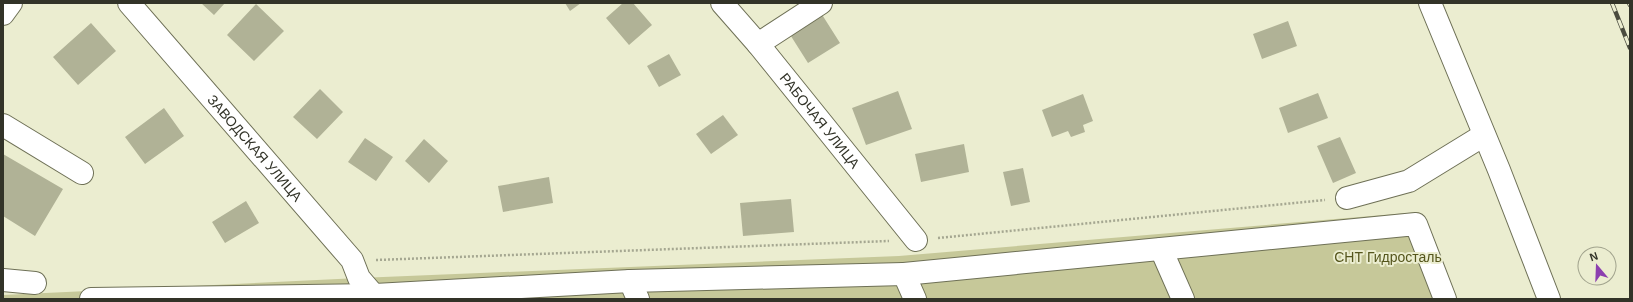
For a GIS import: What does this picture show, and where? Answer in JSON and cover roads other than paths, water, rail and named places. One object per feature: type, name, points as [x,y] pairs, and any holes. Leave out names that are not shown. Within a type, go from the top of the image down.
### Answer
[{"type":"street","points":[[3,14],[11,3]]},
{"type":"street","name":"ЗАВОДСКАЯ УЛИЦА","points":[[129,3],[352,260],[359,278],[376,297]]},
{"type":"street","name":"РАБОЧАЯ УЛИЦА","points":[[722,3],[758,44],[916,240]]},
{"type":"street","points":[[758,44],[821,3]]},
{"type":"street","points":[[1430,3],[1549,299]]},
{"type":"street","points":[[3,125],[82,173]]},
{"type":"street","points":[[1347,198],[1409,180],[1484,135]]},
{"type":"street","points":[[99,299],[376,297],[634,290],[904,274],[1416,224],[1445,299]]},
{"type":"street","points":[[1161,249],[1183,299]]},
{"type":"street","points":[[904,274],[915,299]]},
{"type":"street","points":[[3,280],[35,283]]},
{"type":"railway","points":[[1612,3],[1630,48]]},
{"type":"park label","name":"СНТ Гидросталь","points":[[1388,257]]}]
